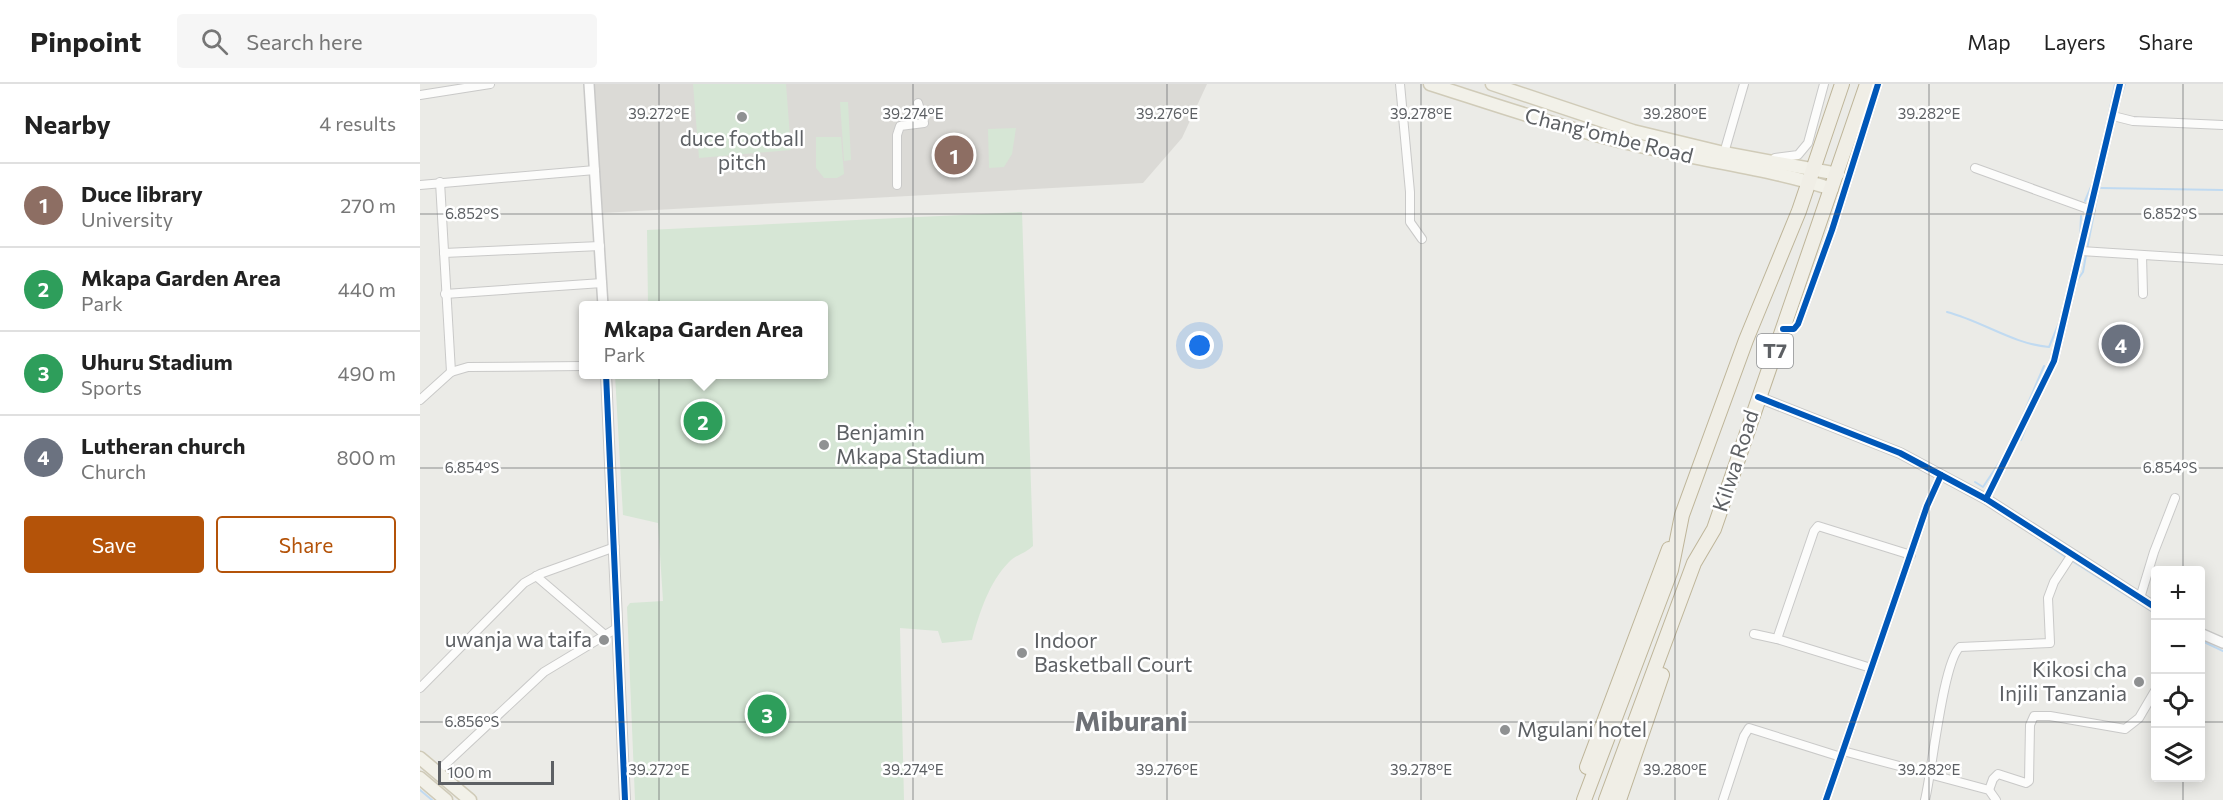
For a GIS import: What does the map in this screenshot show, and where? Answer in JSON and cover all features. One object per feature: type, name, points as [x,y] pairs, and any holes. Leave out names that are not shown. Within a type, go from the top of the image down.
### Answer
[{"type":"highway","name":"Kilwa Road","points":[[1584,800],[1671,570],[1682,515],[1746,340],[1804,198],[1842,84]]},
{"type":"highway","name":"Kilwa Road","points":[[1606,800],[1694,563],[1714,529],[1758,397],[1838,174],[1867,84]]},
{"type":"highway","name":"T7","points":[[1575,800],[1682,515]]},
{"type":"highway","name":"T7","points":[[1619,800],[1714,529]]},
{"type":"main road","name":"Chang'ombe Road","points":[[1430,84],[1481,102],[1635,145],[1788,169],[1820,150]]},
{"type":"main road","name":"Chang'ombe Road","points":[[1492,84],[1633,131],[1759,159],[1811,175],[1838,174]]},
{"type":"main road","points":[[1788,169],[1801,187],[1804,198]]},
{"type":"main road","name":"Chang'ombe Road","points":[[1811,175],[1832,189]]},
{"type":"main road","points":[[420,758],[470,800]]},
{"type":"main road","points":[[420,778],[447,800]]},
{"type":"street","points":[[420,95],[490,84]]},
{"type":"street","points":[[590,84],[603,301]]},
{"type":"street","points":[[1400,84],[1411,224],[1422,239]]},
{"type":"street","points":[[1724,153],[1744,84]]},
{"type":"street","points":[[1759,159],[1798,155],[1804,149],[1808,143],[1824,84]]},
{"type":"street","points":[[1783,329],[1794,329],[1798,324],[1832,230],[1878,84]]},
{"type":"street","points":[[1986,499],[2054,361],[2113,116],[2117,85]]},
{"type":"street","points":[[897,185],[897,135],[900,126],[924,123],[918,103]]},
{"type":"street","points":[[2113,116],[2133,121],[2223,125]]},
{"type":"street","points":[[1976,168],[2091,210]]},
{"type":"street","points":[[420,185],[595,170]]},
{"type":"street","points":[[440,182],[451,372]]},
{"type":"street","points":[[444,253],[600,246]]},
{"type":"street","points":[[2081,251],[2223,260]]},
{"type":"street","points":[[2142,255],[2143,294]]},
{"type":"street","points":[[445,294],[602,283]]},
{"type":"street","points":[[420,400],[451,372],[484,366],[579,366]]},
{"type":"street","points":[[606,379],[625,800]]},
{"type":"street","points":[[1758,397],[1900,453],[1986,499],[2071,556],[2151,605]]},
{"type":"street","points":[[1826,800],[1933,490],[1941,475]]},
{"type":"street","points":[[2140,598],[2175,498]]},
{"type":"street","points":[[1777,639],[1814,531],[1818,526],[1911,555]]},
{"type":"street","points":[[420,688],[508,597],[536,576],[615,548]]},
{"type":"street","points":[[1924,800],[1931,775],[1946,675],[1952,656],[1960,647],[2050,643],[2048,598],[2054,582],[2071,556]]},
{"type":"street","points":[[536,576],[604,635]]},
{"type":"street","points":[[436,773],[544,672],[617,628]]},
{"type":"street","points":[[1754,634],[1871,668]]},
{"type":"street","points":[[2205,635],[2223,643]]},
{"type":"street","points":[[1989,790],[1993,779],[1998,774],[2026,783],[2029,781],[2030,724],[2034,716],[2050,716],[2125,729],[2139,718],[2151,698]]},
{"type":"street","points":[[1723,800],[1744,736],[1749,729],[1989,790],[1996,800]]},
{"type":"shaded area","points":[[592,84],[1207,84],[1182,138],[1143,183],[601,213]]},
{"type":"green space","name":"duce football pitch","points":[[693,84],[786,84],[791,150],[699,158]]},
{"type":"green space","points":[[840,102],[848,102],[851,160],[844,161]]},
{"type":"green space","points":[[1016,128],[1012,154],[1004,167],[989,168],[988,129]]},
{"type":"green space","points":[[816,137],[841,137],[844,174],[837,178],[824,178],[816,168]]},
{"type":"green space","name":"Benjamin Mkapa Stadium","points":[[1022,212],[1033,546],[1009,562],[996,579],[982,609],[972,640],[942,643],[938,631],[900,628],[904,800],[635,800],[627,607],[630,603],[663,601],[658,523],[623,515],[615,379],[828,379],[828,301],[648,301],[647,230]]},
{"type":"waterway","points":[[2108,118],[2115,84]]},
{"type":"waterway","points":[[2120,100],[2125,84]]},
{"type":"waterway","points":[[2087,249],[2101,178]]},
{"type":"waterway","points":[[2085,201],[2093,182]]},
{"type":"waterway","points":[[2100,188],[2223,190]]},
{"type":"waterway","points":[[2080,239],[2081,216]]},
{"type":"waterway","points":[[2076,282],[2083,272],[2086,255]]},
{"type":"waterway","points":[[1947,312],[2023,342],[2049,347],[2059,323]]},
{"type":"waterway","points":[[2016,431],[2044,366]]},
{"type":"waterway","points":[[2021,440],[2031,415]]},
{"type":"waterway","points":[[1975,482],[1983,487],[2003,457]]},
{"type":"waterway","points":[[2025,529],[2067,558]]},
{"type":"waterway","points":[[2072,561],[2151,611]]},
{"type":"waterway","points":[[2205,642],[2223,651]]},
{"type":"waterway","points":[[420,790],[432,800]]},
{"type":"cycle path","points":[[1783,329],[1794,329],[1798,324],[1832,230],[1878,84]]},
{"type":"cycle path","points":[[1986,499],[2054,361],[2120,84]]},
{"type":"cycle path","points":[[606,379],[625,800]]},
{"type":"cycle path","points":[[1758,397],[1900,453],[1986,499],[2151,605]]},
{"type":"cycle path","points":[[1826,800],[1927,506],[1941,475]]},
{"type":"place","name":"duce football pitch","points":[[742,117]]},
{"type":"place","name":"Duce library","points":[[954,155]]},
{"type":"place","name":"Lutheran church","points":[[2121,344]]},
{"type":"place","name":"Mkapa Garden Area","points":[[703,421]]},
{"type":"place","name":"Benjamin Mkapa Stadium","points":[[824,445]]},
{"type":"place","name":"uwanja wa taifa","points":[[604,640]]},
{"type":"place","name":"Indoor Basketball Court","points":[[1022,653]]},
{"type":"place","name":"Kikosi cha Injili Tanzania","points":[[2139,682]]},
{"type":"place","name":"Uhuru Stadium","points":[[767,714]]},
{"type":"place","name":"Mgulani hotel","points":[[1505,730]]},
{"type":"district","name":"Miburani","points":[[1131,722]]}]
